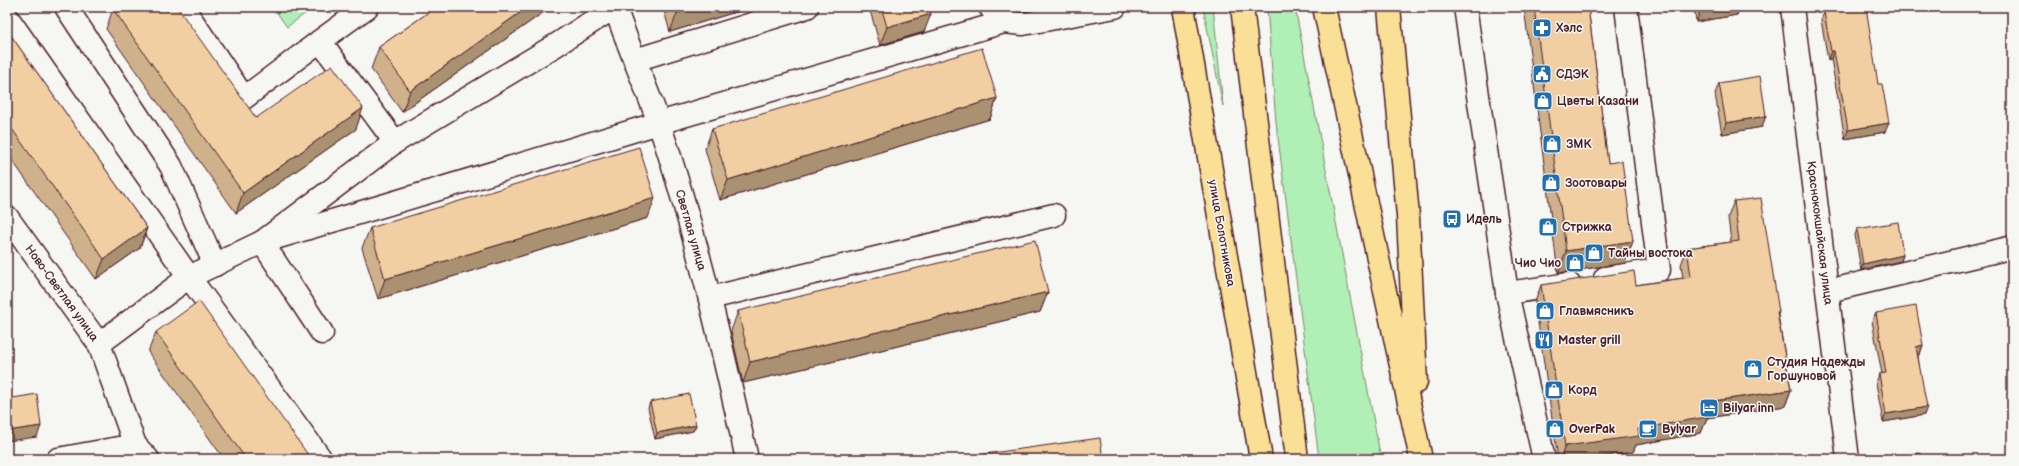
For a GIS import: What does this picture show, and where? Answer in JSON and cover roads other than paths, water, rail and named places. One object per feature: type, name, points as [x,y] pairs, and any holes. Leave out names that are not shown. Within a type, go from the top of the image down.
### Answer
[{"type":"main road","name":"улица Болотникова","points":[[1183,7],[1261,459]]},
{"type":"main road","points":[[1242,7],[1297,459]]},
{"type":"main road","points":[[1324,7],[1420,453]]},
{"type":"main road","points":[[1389,7],[1408,216],[1420,453]]},
{"type":"street","points":[[66,7],[172,166],[215,265]]},
{"type":"street","points":[[183,7],[244,98],[368,7]]},
{"type":"street","points":[[262,242],[395,142],[556,46],[615,7]]},
{"type":"street","name":"Светлая улица","points":[[615,7],[659,122],[696,245],[710,298],[747,459]]},
{"type":"street","points":[[635,60],[808,7]]},
{"type":"street","points":[[99,344],[189,277],[262,242],[659,122],[997,14],[1023,24],[1115,7]]},
{"type":"street","points":[[1465,7],[1507,293],[1544,459]]},
{"type":"street","points":[[1507,293],[1659,270],[1626,7]]},
{"type":"street","name":"Краснококшайская улица","points":[[1792,7],[1848,459]]},
{"type":"street","points":[[7,18],[189,277],[321,459]]},
{"type":"street","points":[[320,41],[395,142]]},
{"type":"street","points":[[710,298],[1054,215]]},
{"type":"street","name":"Ново-Светлая улица","points":[[7,217],[99,344],[142,452]]},
{"type":"street","points":[[262,242],[322,333]]},
{"type":"street","points":[[1828,291],[2009,248]]},
{"type":"street","points":[[58,459],[142,452]]},
{"type":"place","name":"Хэлс","points":[[1542,28]]},
{"type":"place","name":"СДЭК","points":[[1542,74]]},
{"type":"place","name":"Цветы Казани","points":[[1543,101]]},
{"type":"place","name":"ЗМК","points":[[1552,144]]},
{"type":"place","name":"Зоотовары","points":[[1551,183]]},
{"type":"place","name":"Идель","points":[[1452,219]]},
{"type":"place","name":"Стрижка","points":[[1548,227]]},
{"type":"place","name":"Тайны востока","points":[[1594,253]]},
{"type":"place","name":"Чио Чио","points":[[1575,263]]},
{"type":"place","name":"Главмясникъ","points":[[1545,311]]},
{"type":"place","name":"Master grill","points":[[1544,340]]},
{"type":"place","name":"Студия Надежды Горшуновой","points":[[1753,369]]},
{"type":"place","name":"Корд","points":[[1554,390]]},
{"type":"place","name":"Bilyar inn","points":[[1709,408]]},
{"type":"place","name":"OverPak","points":[[1555,429]]},
{"type":"place","name":"Bylyar","points":[[1648,429]]}]
